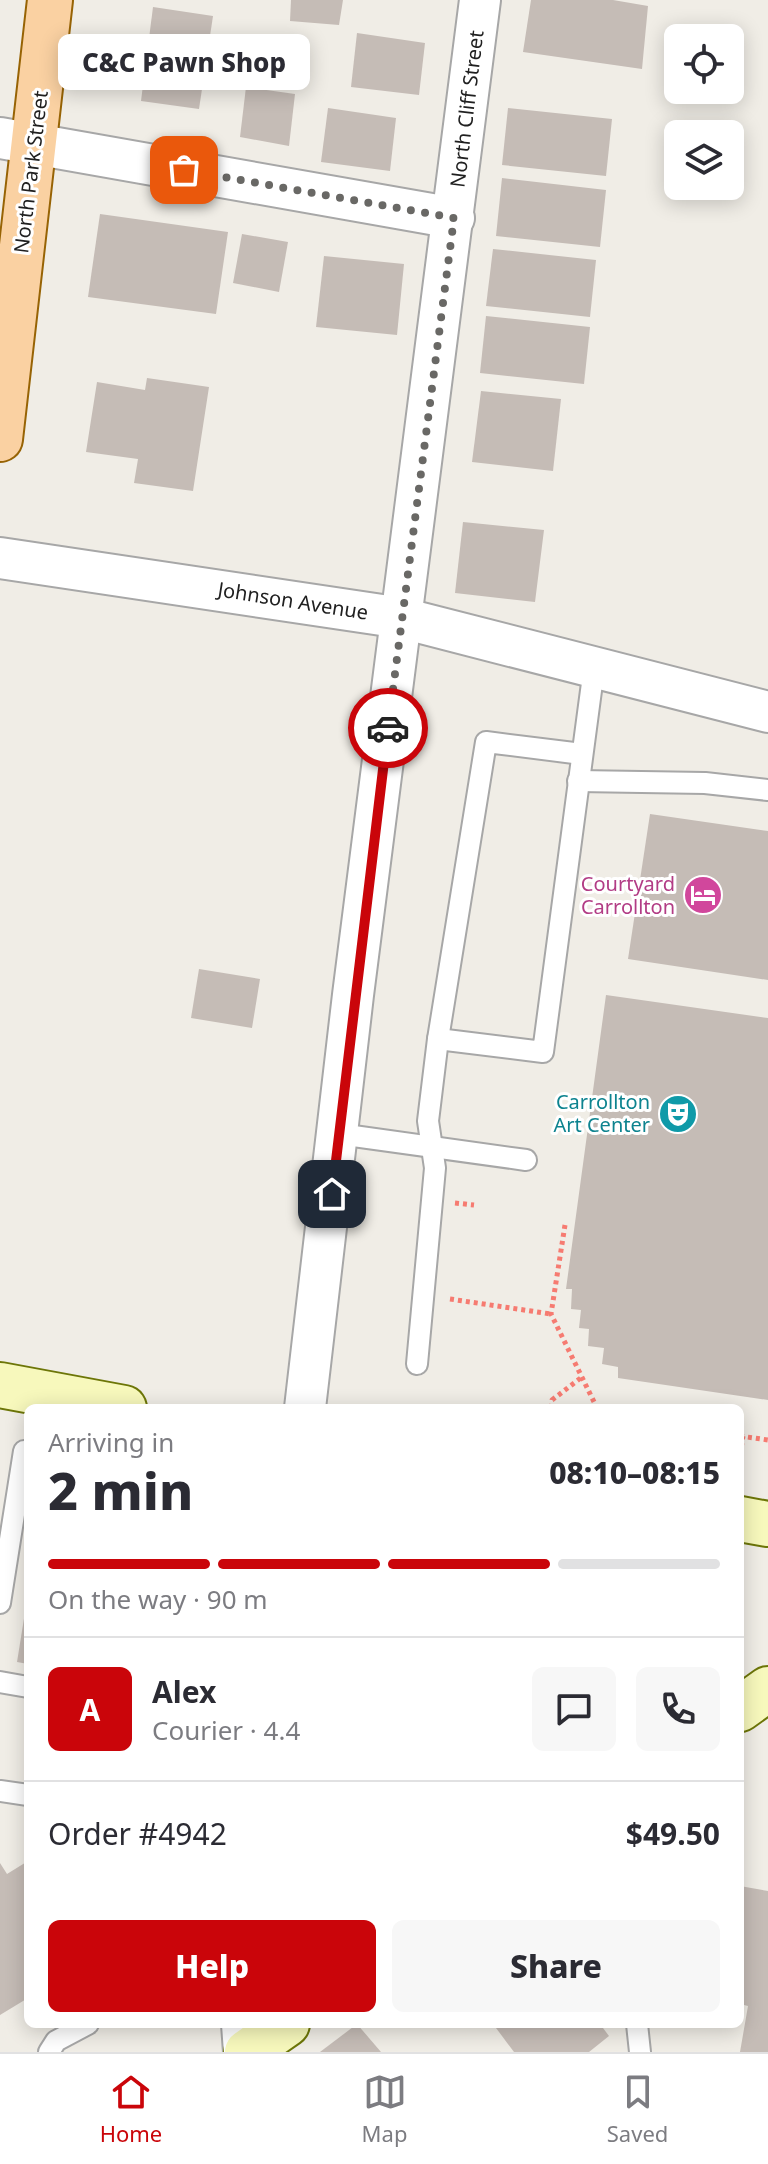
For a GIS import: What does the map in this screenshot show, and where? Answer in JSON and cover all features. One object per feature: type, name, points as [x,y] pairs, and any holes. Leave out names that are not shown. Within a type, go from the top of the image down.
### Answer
[{"type":"main road","name":"North Park Street","points":[[0,439],[17,140],[50,0]]},
{"type":"main road","points":[[0,1385],[89,1404]]},
{"type":"main road","points":[[744,1520],[768,1524]]},
{"type":"main road","points":[[744,1706],[768,1689]]},
{"type":"main road","points":[[246,2052],[281,2028]]},
{"type":"street","name":"North Cliff Street","points":[[305,1404],[353,995],[480,0]]},
{"type":"street","points":[[17,140],[454,218]]},
{"type":"street","name":"Johnson Avenue","points":[[0,558],[402,618],[768,712]]},
{"type":"street","points":[[243,2028],[246,2052]]},
{"type":"lane","points":[[438,1039],[543,1052],[594,668]]},
{"type":"lane","points":[[417,1364],[435,1168],[428,1121],[438,1039],[486,742],[582,754]]},
{"type":"lane","points":[[578,781],[705,783],[768,790]]},
{"type":"lane","points":[[339,1134],[526,1160]]},
{"type":"lane","points":[[0,1603],[24,1451]]},
{"type":"lane","points":[[0,1682],[24,1686]]},
{"type":"lane","points":[[0,1791],[24,1794]]},
{"type":"lane","points":[[49,2052],[56,2041],[80,2028]]},
{"type":"lane","points":[[637,2028],[640,2052]]},
{"type":"path","points":[[565,1225],[551,1314],[595,1404]]},
{"type":"path","points":[[464,1301],[551,1314]]},
{"type":"path","points":[[552,1404],[552,1400],[582,1377]]},
{"type":"path","points":[[744,1436],[768,1440]]},
{"type":"building","points":[[291,0],[343,0],[339,25],[290,21]]},
{"type":"building","points":[[531,0],[613,0],[648,6],[642,69],[523,52]]},
{"type":"building","points":[[153,7],[213,16],[199,109],[141,101]]},
{"type":"building","points":[[357,33],[425,43],[419,95],[351,87]]},
{"type":"building","points":[[246,87],[295,94],[289,146],[240,137]]},
{"type":"building","points":[[328,108],[396,118],[390,171],[321,162]]},
{"type":"building","points":[[508,108],[612,119],[606,176],[502,165]]},
{"type":"building","points":[[502,178],[606,190],[600,247],[496,236]]},
{"type":"building","points":[[100,214],[228,232],[216,314],[88,297]]},
{"type":"building","points":[[242,234],[288,242],[279,292],[233,283]]},
{"type":"building","points":[[493,249],[596,260],[590,317],[486,306]]},
{"type":"building","points":[[324,256],[404,264],[397,335],[316,327]]},
{"type":"building","points":[[486,316],[590,327],[584,384],[480,373]]},
{"type":"building","points":[[147,378],[209,387],[193,491],[134,483],[138,459],[86,452],[97,382],[145,390]]},
{"type":"building","points":[[481,391],[561,399],[553,471],[472,462]]},
{"type":"building","points":[[463,522],[544,530],[535,602],[455,593]]},
{"type":"building","name":"Courtyard Carrollton","points":[[650,814],[768,831],[768,980],[628,959]]},
{"type":"building","points":[[199,969],[260,979],[252,1028],[191,1018]]},
{"type":"building","name":"Carrollton Art Center","points":[[606,995],[768,1018],[768,1400],[618,1378],[618,1367],[602,1364],[604,1348],[588,1346],[589,1329],[579,1328],[581,1310],[571,1309],[572,1289],[566,1289]]},
{"type":"building","points":[[24,1618],[24,1663],[17,1662]]},
{"type":"building","points":[[0,1863],[7,1874],[24,1863],[24,2000],[0,2015]]},
{"type":"building","points":[[744,1887],[768,1891],[768,2052],[740,2052],[748,2006],[744,2005]]},
{"type":"building","points":[[352,2028],[360,2028],[381,2052],[320,2052]]},
{"type":"building","points":[[496,2028],[603,2028],[609,2036],[589,2052],[514,2052]]},
{"type":"way so far","points":[[184,170],[454,218],[388,728]]},
{"type":"place","name":"C&C Pawn Shop","points":[[184,170]]},
{"type":"place","name":"Courtyard Carrollton","points":[[703,895]]},
{"type":"place","name":"Carrollton Art Center","points":[[678,1114]]},
{"type":"route","points":[[332,1194],[353,995],[388,728]]}]
